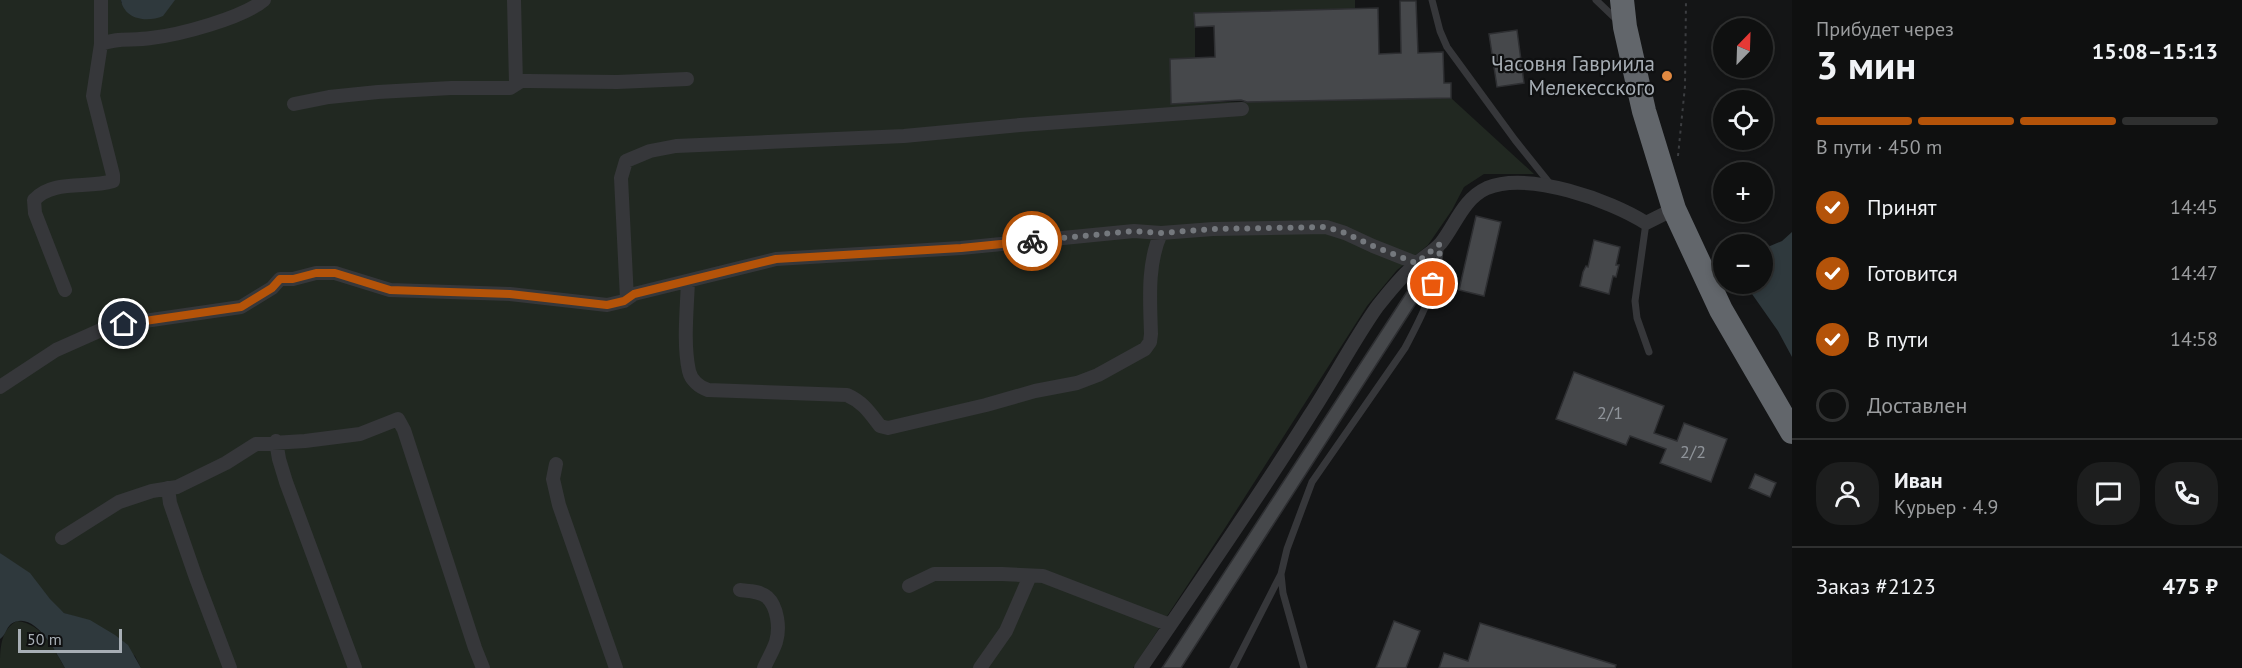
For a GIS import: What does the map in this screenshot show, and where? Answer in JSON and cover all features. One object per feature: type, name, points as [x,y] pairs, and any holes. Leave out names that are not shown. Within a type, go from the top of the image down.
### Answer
[{"type":"highway","points":[[1622,0],[1625,27],[1644,111],[1674,209],[1721,310],[1792,432]]},
{"type":"street","points":[[65,290],[35,213],[34,200],[43,192],[54,188],[100,185],[112,181],[113,175],[93,96],[101,45],[101,0]]},
{"type":"street","points":[[101,45],[112,40],[151,38],[237,16],[264,0]]},
{"type":"street","points":[[514,0],[516,84]]},
{"type":"street","points":[[294,104],[330,97],[378,92],[451,87],[510,88],[528,81],[617,82],[687,79]]},
{"type":"street","points":[[627,299],[621,178],[626,161],[650,151],[676,146],[904,136],[1242,109]]},
{"type":"street","points":[[1141,668],[1304,425],[1377,308],[1416,263],[1440,244],[1466,204],[1477,193],[1501,183],[1552,186],[1620,208],[1646,223],[1674,209]]},
{"type":"street","points":[[0,387],[56,351],[110,326],[241,307],[272,288],[280,279],[293,279],[316,273],[335,273],[390,290],[510,294],[607,305],[627,299],[634,294],[776,259],[961,248],[1134,231],[1161,233],[1214,229],[1326,227],[1416,263]]},
{"type":"street","points":[[688,281],[686,329],[689,372],[702,388],[847,394],[858,399],[880,426],[888,428],[1035,391],[1077,383],[1098,375],[1144,349],[1150,342],[1152,264],[1161,233]]},
{"type":"street","points":[[62,538],[119,502],[177,487],[226,463],[256,444],[360,434],[398,419],[404,430],[483,668]]},
{"type":"street","points":[[276,441],[286,482],[355,668]]},
{"type":"street","points":[[556,464],[553,479],[559,506],[616,668]]},
{"type":"street","points":[[168,488],[170,503],[181,535],[230,668]]},
{"type":"street","points":[[909,586],[934,574],[1043,576],[1170,625]]},
{"type":"street","points":[[980,668],[1006,631],[1030,576]]},
{"type":"street","points":[[740,590],[757,592],[767,597],[774,608],[777,638],[764,668]]},
{"type":"lane","points":[[1432,0],[1440,31],[1448,47],[1515,140],[1552,186]]},
{"type":"lane","points":[[1596,0],[1625,27]]},
{"type":"lane","points":[[1646,223],[1635,301],[1637,318],[1649,352]]},
{"type":"lane","points":[[1233,668],[1281,574],[1296,520],[1312,482],[1393,365],[1416,327],[1428,301],[1439,264],[1440,244]]},
{"type":"lane","points":[[1281,574],[1283,593],[1304,668]]},
{"type":"path","points":[[1678,165],[1685,86],[1686,0]]},
{"type":"shaded area","points":[[0,0],[121,0],[121,3],[175,0],[1355,0],[1355,9],[1195,13],[1195,58],[1170,59],[1171,103],[1451,98],[1534,174],[1484,174],[1464,187],[1452,210],[1428,245],[1397,270],[1367,306],[1133,668],[141,668],[135,656],[76,617],[56,607],[42,590],[0,553]]},
{"type":"shaded area","points":[[121,0],[175,0],[163,16],[143,19],[126,12]]},
{"type":"shaded area","points":[[1792,232],[1792,357],[1778,331],[1752,294],[1773,294],[1773,245],[1782,241]]},
{"type":"shaded area","points":[[0,553],[30,573],[64,613],[90,620],[128,645],[141,668],[65,668],[44,635],[28,622],[20,621],[11,624],[0,639]]},
{"type":"shaded area","points":[[17,621],[26,623],[40,632],[65,668],[0,668],[4,635],[7,629]]},
{"type":"building","points":[[1400,1],[1416,1],[1418,53],[1443,52],[1444,83],[1451,83],[1451,98],[1247,102],[1241,100],[1171,104],[1170,59],[1215,57],[1214,26],[1195,27],[1194,13],[1378,8],[1379,54],[1401,53]]},
{"type":"building","points":[[1517,30],[1524,83],[1497,87],[1489,34]]},
{"type":"building","points":[[1476,216],[1501,222],[1484,296],[1459,290]]},
{"type":"building","points":[[1594,240],[1620,247],[1616,265],[1619,265],[1616,277],[1613,276],[1609,294],[1580,286],[1583,272],[1586,266],[1588,267]]},
{"type":"building","points":[[1408,290],[1420,297],[1181,668],[1162,668]]},
{"type":"building","points":[[1574,372],[1664,406],[1654,433],[1677,441],[1684,423],[1727,439],[1711,482],[1660,463],[1666,449],[1630,436],[1626,445],[1556,419]]},
{"type":"building","points":[[1755,474],[1776,483],[1770,497],[1749,488]]},
{"type":"building","points":[[1394,621],[1420,631],[1406,668],[1376,668]]},
{"type":"building","points":[[1480,623],[1616,665],[1615,668],[1439,668],[1444,653],[1468,661]]},
{"type":"way so far","points":[[1032,241],[1134,231],[1161,233],[1214,229],[1326,227],[1416,263],[1440,244],[1439,264],[1433,284]]},
{"type":"place","name":"Часовня Гавриила Мелекесского","points":[[1667,76]]},
{"type":"route","points":[[124,324],[241,307],[256,300],[280,279],[293,279],[316,273],[335,273],[390,290],[510,294],[607,305],[624,301],[634,294],[776,259],[862,255],[1032,241]]}]
